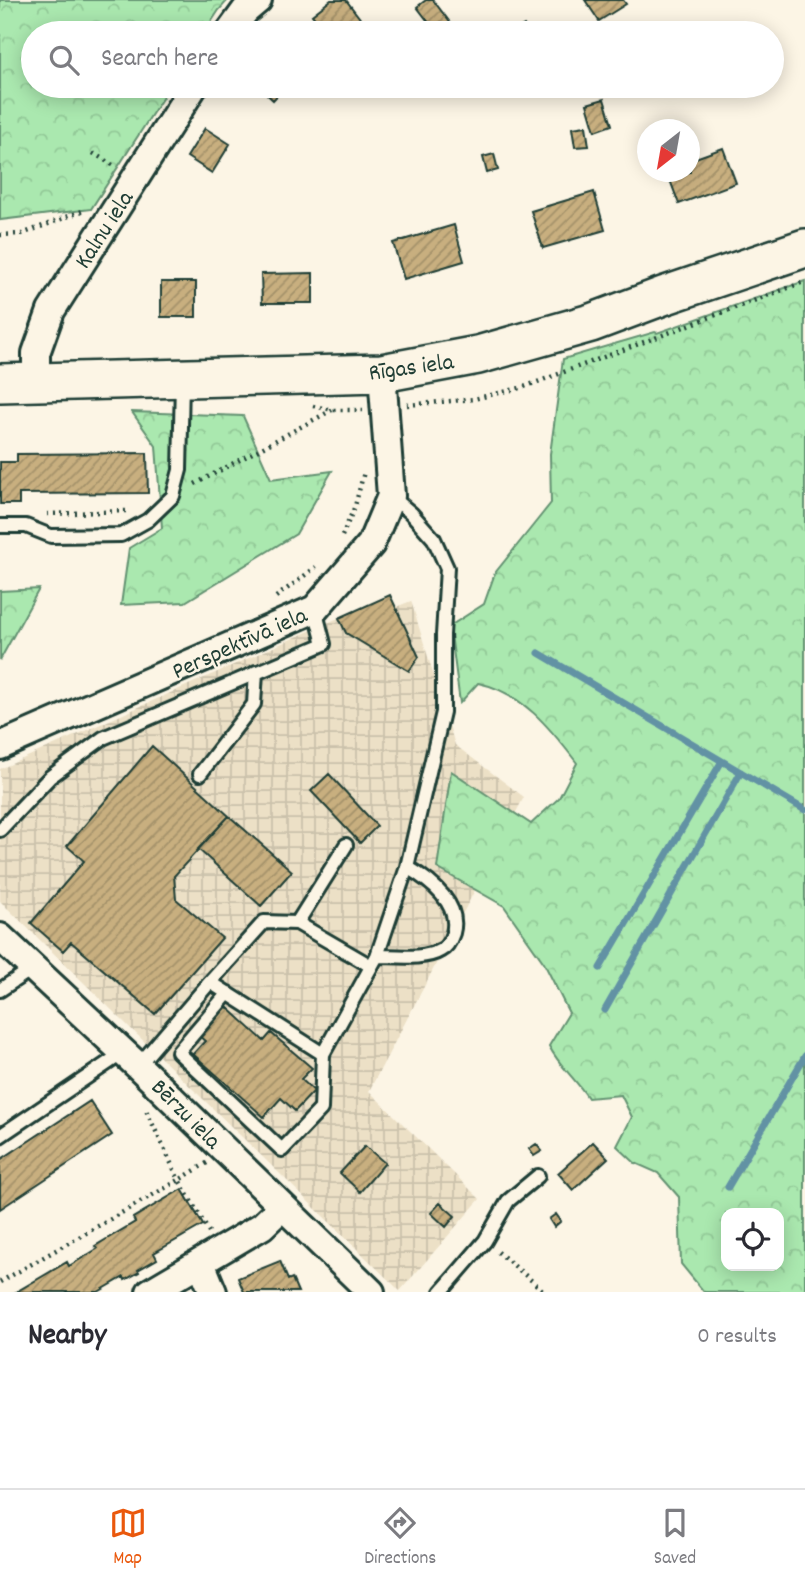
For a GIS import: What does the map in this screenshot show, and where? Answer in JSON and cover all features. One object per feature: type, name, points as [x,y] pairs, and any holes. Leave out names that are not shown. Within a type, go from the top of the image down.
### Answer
[{"type":"main road","name":"Rīgas iela","points":[[0,383],[382,373],[478,355],[591,323],[805,248]]},
{"type":"street","points":[[238,21],[258,0]]},
{"type":"street","name":"Kalnu iela","points":[[36,382],[36,353],[51,311],[186,98]]},
{"type":"street","name":"Perspektīvā iela","points":[[0,746],[315,609],[372,544],[391,496],[382,373]]},
{"type":"street","name":"Bērzu iela","points":[[0,937],[131,1059],[371,1292]]},
{"type":"street","points":[[150,1292],[262,1226],[282,1207]]},
{"type":"street","points":[[211,1257],[213,1292]]},
{"type":"lane","points":[[0,526],[26,526],[51,536],[121,535],[148,520],[173,496],[180,470],[182,378]]},
{"type":"lane","points":[[228,993],[178,1052],[282,1150],[321,1109],[323,1054],[374,961],[407,867],[443,712],[443,635],[447,568],[434,539],[411,513],[391,496]]},
{"type":"lane","points":[[0,831],[50,777],[103,738],[324,644],[315,609]]},
{"type":"lane","points":[[200,774],[254,704],[256,672]]},
{"type":"lane","points":[[296,923],[346,845]]},
{"type":"lane","points":[[0,1136],[131,1059],[210,982],[264,922],[296,923],[374,961],[443,950],[452,938],[456,922],[448,903],[428,880],[407,867]]},
{"type":"lane","points":[[0,990],[33,968]]},
{"type":"lane","points":[[210,982],[323,1054]]},
{"type":"lane","points":[[441,1292],[485,1241],[508,1201],[538,1176]]},
{"type":"path","points":[[0,235],[22,234],[124,196]]},
{"type":"path","points":[[385,410],[407,405],[474,399],[524,387],[805,282]]},
{"type":"path","points":[[357,410],[359,423]]},
{"type":"path","points":[[339,541],[346,532],[355,506],[364,472],[362,460]]},
{"type":"path","points":[[274,598],[318,566]]},
{"type":"path","points":[[145,1107],[211,1257]]},
{"type":"path","points":[[0,1282],[225,1152]]},
{"type":"path","points":[[485,1241],[545,1292]]},
{"type":"shaded area","points":[[390,595],[396,607],[411,601],[455,745],[524,797],[369,1091],[480,1199],[400,1291],[0,901],[0,769]]},
{"type":"green space","points":[[0,0],[228,0],[212,21],[21,21],[21,98],[162,98],[91,209],[0,220]]},
{"type":"green space","points":[[805,281],[805,1292],[704,1292],[681,1264],[679,1197],[658,1173],[635,1163],[617,1146],[632,1117],[621,1095],[588,1098],[549,1046],[569,1013],[544,963],[504,906],[437,868],[451,771],[531,824],[559,798],[577,763],[546,725],[522,703],[508,695],[478,683],[460,703],[450,626],[484,604],[495,573],[551,503],[550,454],[563,359],[655,332]]},
{"type":"green space","points":[[132,412],[243,416],[271,479],[332,471],[296,534],[185,602],[121,605],[129,548],[162,528],[156,446]]},
{"type":"green space","points":[[39,589],[0,660],[0,591]]},
{"type":"building","points":[[331,0],[346,0],[362,21],[317,21],[312,15]]},
{"type":"building","points":[[426,0],[433,0],[449,21],[428,21],[417,7]]},
{"type":"building","points":[[585,0],[623,0],[626,4],[599,21]]},
{"type":"building","points":[[604,99],[612,125],[595,131],[587,104]]},
{"type":"building","points":[[586,126],[589,146],[575,147],[572,128]]},
{"type":"building","points":[[205,128],[230,144],[212,173],[187,157]]},
{"type":"building","points":[[723,148],[736,183],[679,204],[671,182],[700,182],[700,156]]},
{"type":"building","points":[[494,154],[498,170],[487,173],[483,157]]},
{"type":"building","points":[[594,192],[605,230],[543,248],[531,211]]},
{"type":"building","points":[[454,225],[464,261],[404,279],[393,243]]},
{"type":"building","points":[[313,273],[313,303],[262,303],[261,274]]},
{"type":"building","points":[[161,282],[196,282],[196,317],[161,317]]},
{"type":"building","points":[[147,453],[148,493],[19,494],[19,504],[0,504],[0,462],[17,462],[17,454]]},
{"type":"building","points":[[390,595],[419,657],[409,671],[346,633],[339,618]]},
{"type":"building","points":[[152,746],[229,816],[174,876],[176,899],[222,938],[155,1014],[71,942],[63,951],[31,923],[84,861],[67,846]]},
{"type":"building","points":[[329,774],[377,826],[360,843],[311,791]]},
{"type":"building","points":[[229,816],[292,871],[261,906],[198,849]]},
{"type":"building","points":[[226,1006],[264,1041],[271,1033],[312,1068],[301,1079],[314,1091],[295,1111],[281,1098],[264,1117],[193,1054],[205,1041],[199,1036]]},
{"type":"building","points":[[90,1101],[112,1135],[0,1209],[0,1160]]},
{"type":"building","points":[[593,1142],[608,1158],[573,1190],[558,1173]]},
{"type":"building","points":[[536,1144],[542,1151],[534,1156],[529,1149]]},
{"type":"building","points":[[365,1146],[385,1163],[360,1192],[340,1173]]},
{"type":"building","points":[[182,1189],[203,1225],[154,1253],[157,1259],[138,1270],[139,1272],[98,1292],[16,1292],[67,1262],[69,1266],[97,1249],[95,1246],[135,1222],[133,1218]]},
{"type":"building","points":[[440,1203],[455,1216],[446,1227],[431,1213]]},
{"type":"building","points":[[556,1214],[561,1221],[554,1227],[549,1219]]},
{"type":"building","points":[[280,1261],[288,1280],[292,1278],[298,1292],[244,1292],[238,1278]]},
{"type":"waterway","points":[[539,653],[805,810]]},
{"type":"waterway","points":[[600,968],[722,761]]},
{"type":"waterway","points":[[605,1010],[741,772]]},
{"type":"waterway","points":[[728,1187],[805,1056]]}]
